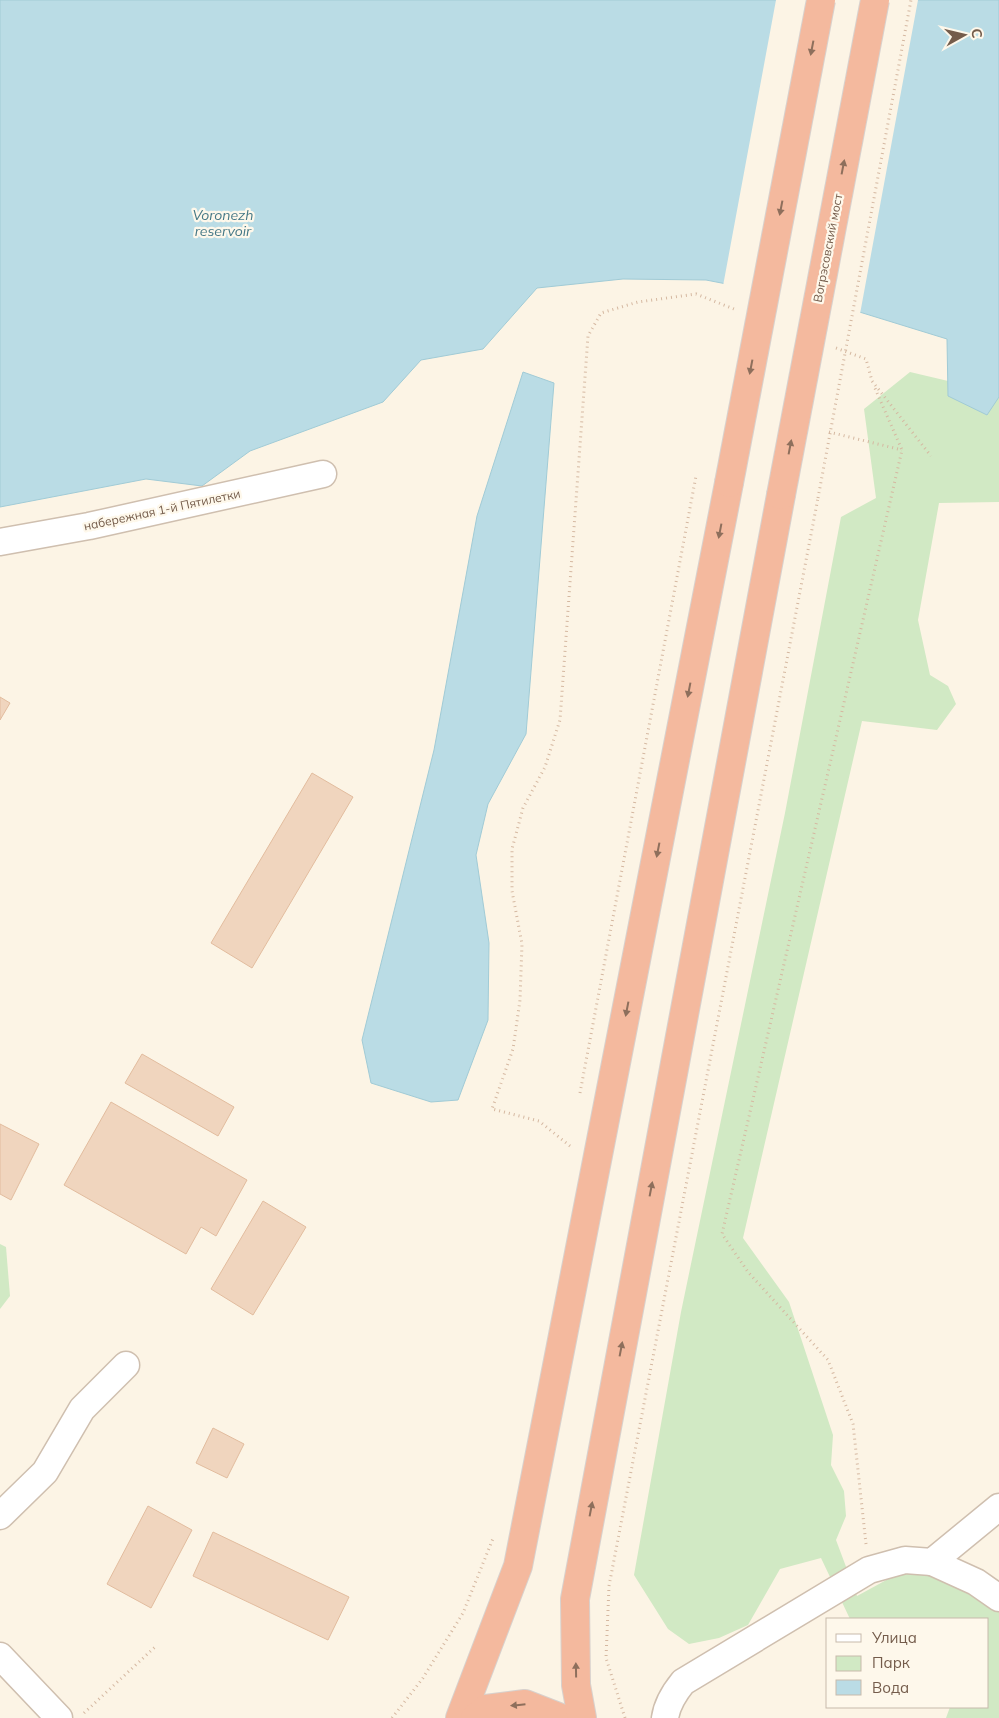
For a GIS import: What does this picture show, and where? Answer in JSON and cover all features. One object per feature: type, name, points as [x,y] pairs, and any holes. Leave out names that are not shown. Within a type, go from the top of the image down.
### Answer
[{"type":"highway","points":[[460,1718],[518,1566],[821,0]]},
{"type":"highway","name":"Вогрэсовский мост","points":[[582,1718],[576,1685],[575,1599],[875,0]]},
{"type":"highway","points":[[475,1718],[486,1709],[526,1704],[561,1718]]},
{"type":"street","name":"набережная 1-й Пятилетки","points":[[0,542],[89,526],[323,474]]},
{"type":"street","points":[[0,1516],[45,1472],[82,1409],[126,1365]]},
{"type":"street","points":[[932,1562],[999,1507]]},
{"type":"street","points":[[665,1718],[666,1708],[674,1693],[683,1682],[869,1570],[905,1560],[932,1562],[976,1582],[999,1598]]},
{"type":"street","points":[[0,1656],[59,1718]]},
{"type":"path","points":[[625,1718],[606,1658],[609,1586],[818,498],[911,0]]},
{"type":"path","points":[[570,1146],[539,1121],[492,1109],[513,1048],[520,1000],[522,944],[512,891],[512,849],[523,808],[545,767],[560,720],[588,336],[601,313],[638,302],[696,294],[741,311]]},
{"type":"path","points":[[830,346],[866,359],[872,381],[902,450],[722,1234],[748,1272],[828,1360],[853,1424],[869,1570]]},
{"type":"path","points":[[872,381],[931,456]]},
{"type":"path","points":[[829,432],[902,450]]},
{"type":"path","points":[[579,1098],[696,476]]},
{"type":"path","points":[[568,1156],[572,1136]]},
{"type":"path","points":[[392,1718],[423,1678],[463,1613],[496,1531]]},
{"type":"path","points":[[78,1718],[155,1647]]},
{"type":"green space","points":[[910,372],[999,393],[999,502],[939,503],[918,620],[930,675],[948,686],[956,704],[937,730],[862,721],[743,1238],[789,1302],[833,1435],[831,1465],[844,1491],[846,1516],[836,1540],[857,1596],[901,1572],[941,1572],[999,1602],[999,1718],[946,1718],[950,1708],[989,1708],[989,1618],[850,1618],[821,1558],[780,1569],[748,1625],[719,1638],[689,1644],[668,1629],[634,1575],[681,1312],[785,813],[841,517],[876,498],[864,409]]},
{"type":"green space","points":[[0,1244],[6,1247],[10,1296],[0,1309]]},
{"type":"water","name":"Voronezh reservoir","points":[[0,0],[999,0],[999,397],[987,415],[948,396],[947,339],[840,306],[706,280],[623,279],[537,288],[483,349],[421,360],[383,402],[250,451],[202,486],[146,479],[0,507]]},
{"type":"water","points":[[523,372],[554,383],[526,734],[488,804],[476,855],[489,943],[488,1020],[458,1100],[431,1102],[371,1083],[362,1040],[434,750],[477,516]]},
{"type":"pier","points":[[776,0],[918,0],[860,314],[840,308],[723,286]]},
{"type":"building","points":[[0,697],[10,703],[0,720]]},
{"type":"building","points":[[312,773],[353,797],[252,968],[211,943]]},
{"type":"building","points":[[142,1054],[234,1107],[218,1136],[125,1083]]},
{"type":"building","points":[[111,1102],[247,1180],[216,1236],[201,1227],[186,1254],[64,1185]]},
{"type":"building","points":[[0,1124],[39,1144],[11,1200],[0,1194]]},
{"type":"building","points":[[263,1201],[306,1227],[253,1315],[211,1289]]},
{"type":"building","points":[[213,1428],[244,1444],[227,1478],[196,1463]]},
{"type":"building","points":[[148,1506],[192,1530],[151,1608],[107,1584]]},
{"type":"building","points":[[213,1532],[349,1597],[328,1640],[193,1576]]}]
